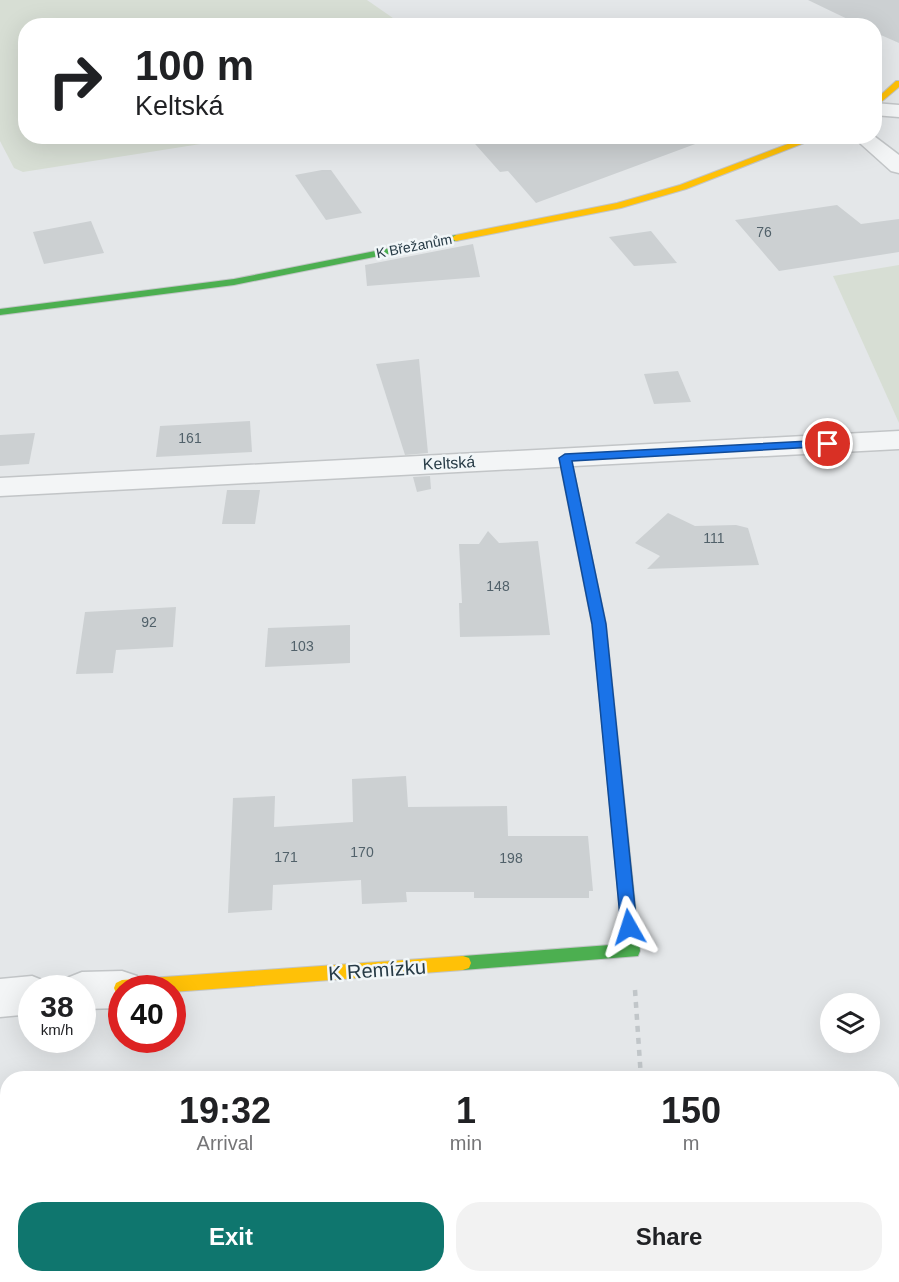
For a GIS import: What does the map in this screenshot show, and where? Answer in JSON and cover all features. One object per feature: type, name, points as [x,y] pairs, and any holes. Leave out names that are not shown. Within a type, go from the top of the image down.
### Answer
[{"type":"street","points":[[882,99],[899,83]]},
{"type":"street","points":[[882,108],[899,111]]},
{"type":"street","name":"K Břežanům","points":[[0,312],[234,282],[618,206],[684,187],[797,144]]},
{"type":"street","points":[[872,144],[899,166]]},
{"type":"street","name":"Keltská","points":[[0,487],[899,440]]},
{"type":"street","points":[[565,458],[599,624],[632,951]]},
{"type":"street","name":"K Remízku","points":[[186,983],[632,951]]},
{"type":"street","points":[[0,998],[18,996]]},
{"type":"path","points":[[632,951],[641,1071]]},
{"type":"shaded area","points":[[0,0],[367,0],[393,18],[18,18],[18,144],[201,144],[23,172],[14,168],[0,141]]},
{"type":"shaded area","points":[[899,265],[899,423],[833,276]]},
{"type":"building","points":[[808,0],[899,0],[899,43],[882,36],[882,18],[845,18]]},
{"type":"building","points":[[475,144],[695,144],[536,203],[508,171],[500,172]]},
{"type":"building","points":[[331,170],[362,213],[326,220],[295,175]]},
{"type":"building","points":[[837,205],[861,224],[899,219],[899,252],[779,271],[735,220]]},
{"type":"building","points":[[91,221],[104,253],[44,264],[33,232]]},
{"type":"building","points":[[651,231],[677,263],[634,266],[609,237]]},
{"type":"building","points":[[473,244],[480,277],[367,286],[365,265]]},
{"type":"building","points":[[419,359],[428,453],[405,455],[376,364]]},
{"type":"building","points":[[678,371],[691,402],[654,404],[644,374]]},
{"type":"building","points":[[250,421],[252,452],[156,457],[160,426]]},
{"type":"building","points":[[35,433],[29,464],[0,466],[0,435]]},
{"type":"building","points":[[430,476],[431,489],[417,492],[413,477]]},
{"type":"building","points":[[227,490],[260,490],[255,524],[222,524]]},
{"type":"building","points":[[668,513],[695,526],[736,525],[748,528],[759,565],[647,569],[660,556],[635,543]]},
{"type":"building","points":[[488,531],[499,543],[538,541],[550,635],[460,637],[459,603],[462,603],[459,544],[479,544]]},
{"type":"building","points":[[176,607],[173,647],[116,650],[113,673],[76,674],[85,612]]},
{"type":"building","points":[[350,625],[350,663],[265,667],[268,628]]},
{"type":"building","points":[[406,776],[408,807],[507,806],[508,836],[588,836],[593,891],[589,891],[589,898],[474,898],[474,892],[406,892],[407,902],[362,904],[361,880],[273,885],[272,910],[228,913],[233,798],[275,796],[274,827],[353,822],[352,779]]},
{"type":"traffic: fast","points":[[0,312],[234,282],[456,238]]},
{"type":"traffic: fast","points":[[463,963],[632,951],[607,702]]},
{"type":"traffic: slow","points":[[882,99],[899,83]]},
{"type":"traffic: slow","points":[[456,238],[618,206],[683,187],[797,144]]},
{"type":"traffic: slow","points":[[565,458],[599,624],[607,702]]},
{"type":"traffic: slow","points":[[186,983],[463,963]]},
{"type":"route","points":[[629,927],[599,624],[565,458],[828,444]]}]
